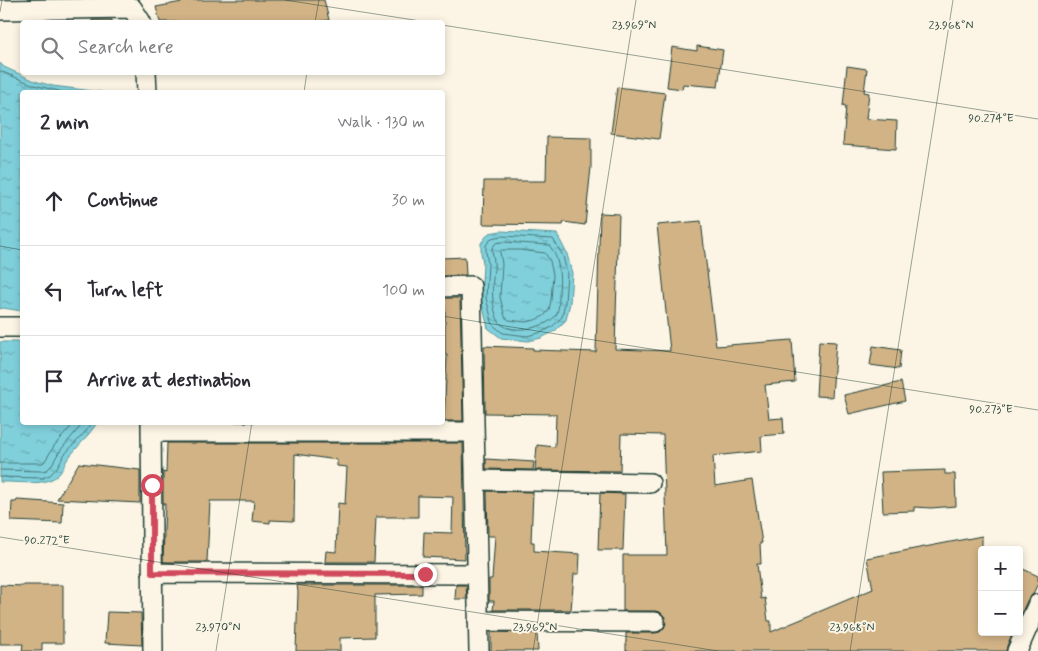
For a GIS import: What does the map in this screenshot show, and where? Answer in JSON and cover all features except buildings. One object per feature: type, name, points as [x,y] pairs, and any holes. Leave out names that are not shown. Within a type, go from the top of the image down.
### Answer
[{"type":"street","points":[[0,10],[118,4],[132,8],[141,20]]},
{"type":"street","points":[[146,75],[147,90]]},
{"type":"street","points":[[445,287],[471,286],[479,651]]},
{"type":"street","points":[[0,327],[20,327]]},
{"type":"street","points":[[153,651],[151,427],[474,432]]},
{"type":"street","points":[[475,480],[650,483]]},
{"type":"street","points":[[152,573],[477,574]]},
{"type":"street","points":[[1017,651],[1038,604]]},
{"type":"street","points":[[478,621],[655,622]]},
{"type":"water","points":[[0,63],[4,67],[35,81],[53,86],[85,90],[20,90],[20,311],[0,309]]},
{"type":"water","points":[[501,231],[557,234],[567,254],[572,273],[570,303],[566,320],[555,331],[541,338],[528,341],[501,338],[488,328],[481,299],[483,263],[481,243],[489,233]]},
{"type":"water","points":[[0,342],[20,342],[20,425],[95,425],[68,458],[60,473],[54,478],[48,481],[32,483],[0,482]]},
{"type":"route","points":[[152,485],[152,573],[425,574]]}]
